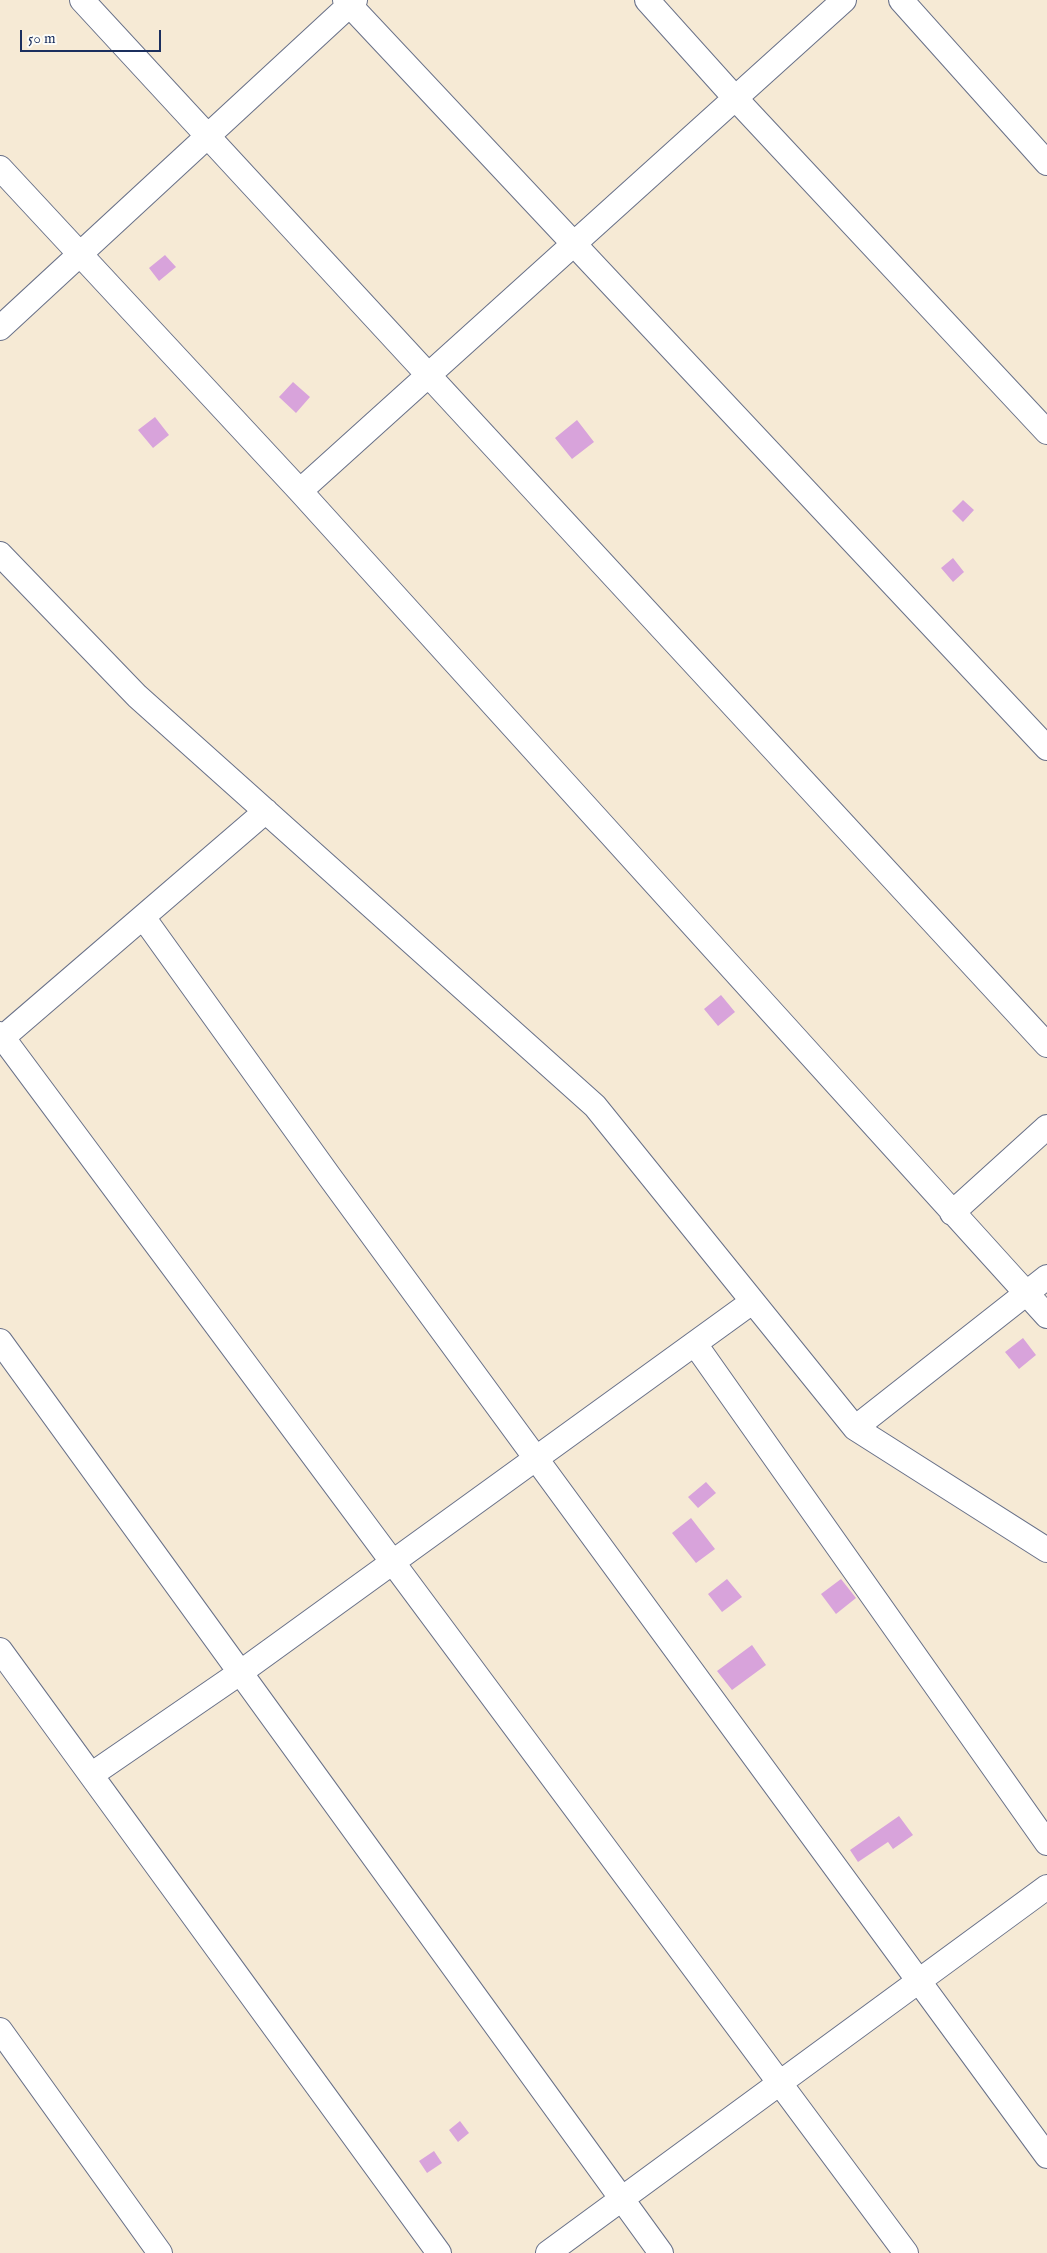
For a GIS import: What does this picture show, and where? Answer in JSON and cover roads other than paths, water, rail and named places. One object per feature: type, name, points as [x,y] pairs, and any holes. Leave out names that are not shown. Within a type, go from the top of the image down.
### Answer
[{"type":"street","points":[[82,0],[1047,1045]]},
{"type":"street","points":[[647,0],[736,99],[1047,432]]},
{"type":"street","points":[[300,491],[844,0]]},
{"type":"street","points":[[901,0],[1047,164]]},
{"type":"street","points":[[0,328],[350,2],[574,244],[1047,748]]},
{"type":"street","points":[[0,168],[300,491],[1047,1316]]},
{"type":"street","points":[[0,554],[137,696],[595,1106],[855,1428],[1047,1550]]},
{"type":"street","points":[[266,812],[1,1037],[906,2253]]},
{"type":"street","points":[[143,917],[536,1459],[1047,2156]]},
{"type":"street","points":[[952,1213],[1047,1127]]},
{"type":"street","points":[[855,1428],[1027,1295],[1047,1277]]},
{"type":"street","points":[[91,1775],[241,1672],[752,1302]]},
{"type":"street","points":[[0,1341],[661,2253]]},
{"type":"street","points":[[695,1344],[1047,1842]]},
{"type":"street","points":[[0,1650],[439,2253]]},
{"type":"street","points":[[548,2253],[1047,1887]]},
{"type":"street","points":[[0,2030],[160,2253]]}]
